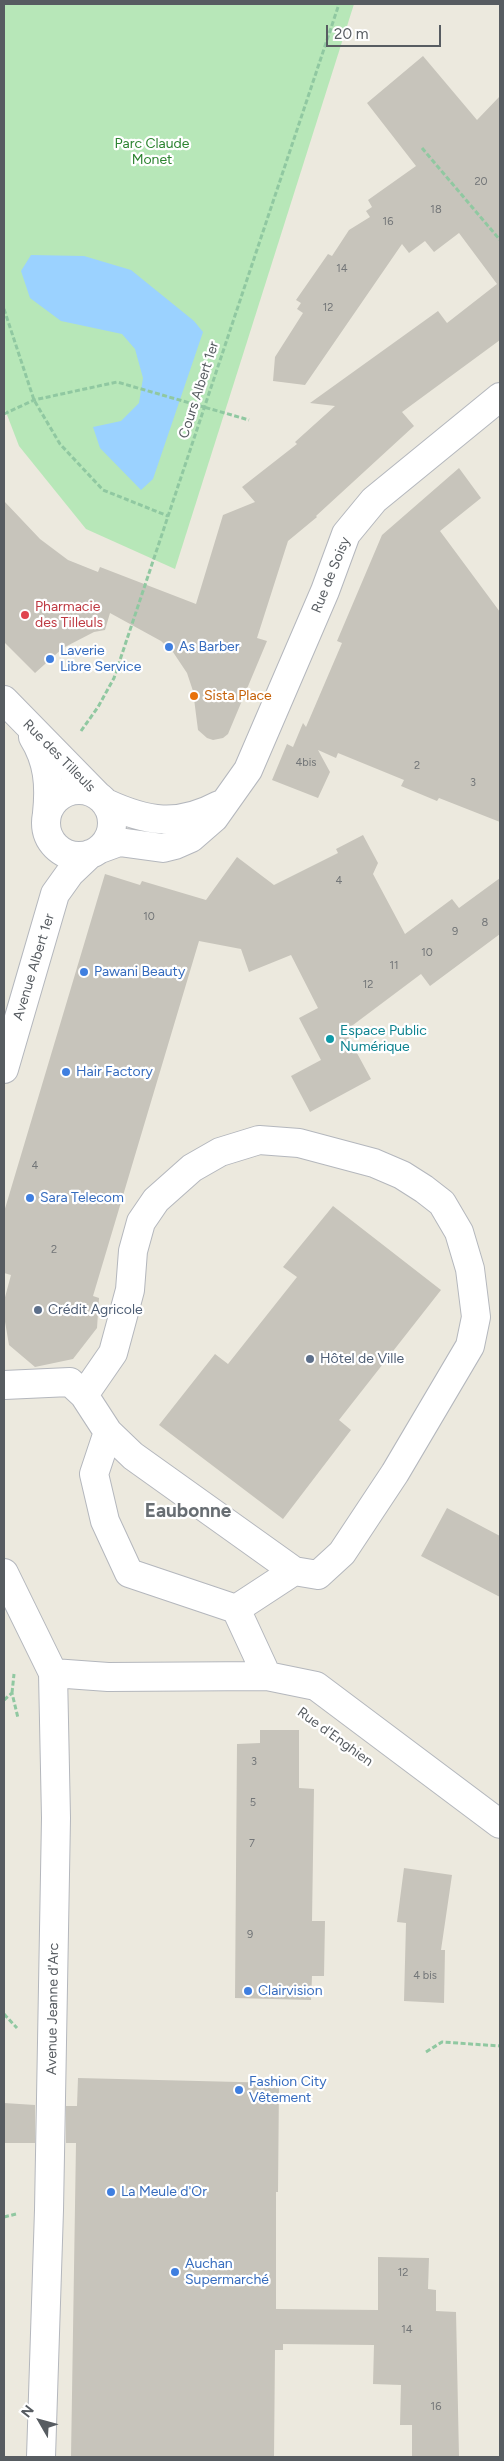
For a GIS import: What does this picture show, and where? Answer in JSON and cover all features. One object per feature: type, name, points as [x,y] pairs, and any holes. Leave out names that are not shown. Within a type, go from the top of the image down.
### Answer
[{"type":"street","name":"Rue de Soisy","points":[[95,852],[120,842],[163,848],[175,845],[205,828],[251,762],[325,591],[346,534],[374,500],[500,396]]},
{"type":"street","name":"Rue des Tilleuls","points":[[12,708],[102,799]]},
{"type":"street","name":"Rue des Tilleuls","points":[[12,708],[42,753],[49,779],[48,824]]},
{"type":"street","points":[[102,799],[111,812],[111,833],[95,852],[71,855],[53,844],[48,824],[59,796],[68,792],[79,790],[102,799],[150,819],[169,820],[190,817],[224,802]]},
{"type":"street","name":"Avenue Albert 1er","points":[[48,824],[56,894]]},
{"type":"street","name":"Avenue Albert 1er","points":[[4,1069],[56,894],[70,873],[95,852]]},
{"type":"street","points":[[4,1385],[70,1382],[84,1395],[108,1432],[133,1456],[294,1572],[318,1575],[342,1553],[395,1472],[470,1346],[476,1317],[470,1269],[459,1232],[442,1203],[402,1175],[374,1163],[330,1149],[299,1143],[259,1140],[220,1152],[192,1168],[176,1180],[156,1200],[140,1222],[133,1251],[130,1290],[113,1353],[84,1395]]},
{"type":"street","points":[[108,1432],[94,1474],[105,1522],[129,1573],[236,1609],[267,1676]]},
{"type":"street","points":[[236,1609],[294,1572]]},
{"type":"street","name":"Avenue Jeanne d'Arc","points":[[4,1573],[53,1673],[56,1818],[49,2210],[41,2457]]},
{"type":"street","name":"Rue d'Enghien","points":[[53,1673],[108,1678],[267,1676],[316,1686],[500,1824]]},
{"type":"path","name":"Cours Albert 1er","points":[[58,754],[73,743],[98,707],[114,678],[339,4]]},
{"type":"path","points":[[422,148],[500,240]]},
{"type":"path","points":[[4,309],[34,400],[60,444],[103,490],[168,516]]},
{"type":"path","points":[[4,414],[34,400],[117,382],[249,420]]},
{"type":"path","points":[[426,2052],[442,2042],[500,2046]]},
{"type":"green space","name":"Parc Claude Monet","points":[[4,4],[354,4],[175,569],[86,529],[19,446],[4,407]]},
{"type":"water","points":[[31,255],[84,256],[131,270],[194,321],[203,332],[153,479],[141,490],[100,448],[93,427],[121,421],[139,403],[143,378],[135,349],[122,334],[61,321],[30,298],[21,271]]},
{"type":"building","points":[[423,56],[477,120],[500,96],[500,340],[402,412],[414,426],[317,517],[288,541],[257,638],[267,641],[228,734],[223,738],[213,740],[207,738],[198,730],[193,691],[187,673],[173,652],[161,641],[110,613],[105,630],[94,632],[63,648],[35,673],[4,642],[4,501],[40,539],[68,560],[98,572],[100,567],[196,604],[223,515],[255,502],[242,487],[297,444],[295,442],[335,406],[310,403],[438,311],[447,323],[497,284],[459,233],[434,252],[425,241],[409,253],[402,244],[305,385],[273,381],[275,357],[303,313],[297,309],[301,303],[296,300],[328,254],[332,256],[349,230],[370,217],[366,211],[372,207],[368,200],[416,166],[367,103]]},
{"type":"building","points":[[459,468],[481,498],[440,531],[500,612],[500,822],[439,798],[437,801],[401,786],[404,780],[338,753],[336,758],[318,750],[330,772],[318,798],[272,780],[287,744],[293,747],[303,723],[306,727],[342,643],[337,641],[382,535]]},
{"type":"building","points":[[363,835],[378,863],[373,874],[405,934],[452,899],[459,908],[500,878],[500,934],[430,986],[421,974],[345,1031],[371,1079],[310,1112],[291,1076],[321,1060],[299,1018],[318,1008],[291,955],[249,972],[241,949],[199,941],[93,1296],[99,1298],[97,1328],[73,1359],[35,1367],[9,1345],[4,1316],[4,1301],[11,1275],[4,1273],[4,1212],[105,874],[140,885],[142,881],[206,900],[237,857],[274,885],[338,853],[336,849]]},
{"type":"building","name":"Hôtel de Ville","points":[[333,1206],[441,1290],[339,1420],[351,1430],[283,1519],[159,1425],[215,1354],[228,1364],[297,1277],[283,1267]]},
{"type":"building","points":[[447,1508],[500,1536],[500,1597],[421,1556]]},
{"type":"building","points":[[260,1730],[299,1730],[299,1788],[314,1789],[312,1921],[325,1921],[324,1976],[312,1976],[311,2000],[235,1998],[237,1744],[260,1743]]},
{"type":"building","points":[[404,1868],[452,1875],[441,1950],[445,1950],[444,2003],[404,2001],[406,1923],[397,1922]]},
{"type":"building","name":"Auchan Supermarché","points":[[78,2078],[279,2083],[278,2192],[276,2192],[276,2309],[378,2310],[378,2257],[429,2258],[428,2289],[436,2290],[436,2311],[456,2312],[459,2457],[412,2457],[412,2425],[400,2425],[401,2385],[373,2384],[374,2345],[283,2344],[283,2350],[275,2350],[274,2457],[71,2457],[76,2143],[66,2143],[66,2106],[77,2106]]},
{"type":"building","points":[[4,2103],[35,2105],[35,2143],[4,2143]]},
{"type":"place","name":"Pharmacie des Tilleuls","points":[[25,615]]},
{"type":"place","name":"As Barber","points":[[169,647]]},
{"type":"place","name":"Laverie Libre Service","points":[[50,659]]},
{"type":"place","name":"Sista Place","points":[[194,696]]},
{"type":"place","name":"Pawani Beauty","points":[[84,972]]},
{"type":"place","name":"Espace Public Numérique","points":[[330,1039]]},
{"type":"place","name":"Hair Factory","points":[[66,1072]]},
{"type":"place","name":"Sara Telecom","points":[[30,1198]]},
{"type":"place","name":"Crédit Agricole","points":[[38,1310]]},
{"type":"place","name":"Hôtel de Ville","points":[[310,1359]]},
{"type":"place","name":"Clairvision","points":[[248,1991]]},
{"type":"place","name":"Fashion City Vêtement","points":[[239,2090]]},
{"type":"place","name":"La Meule d'Or","points":[[111,2192]]},
{"type":"place","name":"Auchan Supermarché","points":[[175,2272]]},
{"type":"district","name":"Eaubonne","points":[[188,1511]]}]
